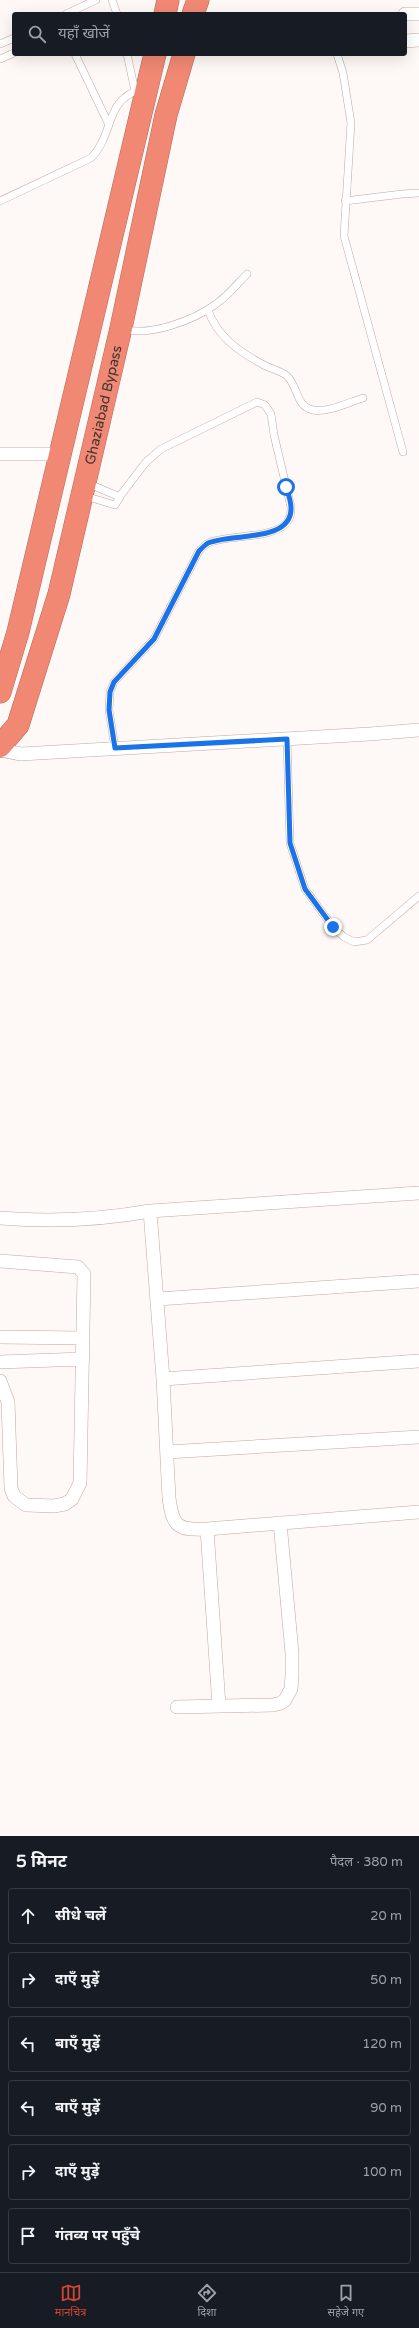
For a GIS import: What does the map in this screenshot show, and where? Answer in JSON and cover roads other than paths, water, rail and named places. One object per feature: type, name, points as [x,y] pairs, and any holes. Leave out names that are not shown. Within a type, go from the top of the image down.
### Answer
[{"type":"highway","points":[[165,12],[168,0]]},
{"type":"highway","points":[[194,12],[198,0]]},
{"type":"highway","points":[[0,692],[18,632],[46,517],[141,89],[154,56]]},
{"type":"highway","name":"Ghaziabad Bypass","points":[[0,746],[18,725],[42,654],[67,560],[121,328],[166,115],[183,56]]},
{"type":"highway","points":[[46,517],[75,523]]},
{"type":"highway","points":[[37,552],[67,560]]},
{"type":"street","points":[[407,14],[419,14]]},
{"type":"street","points":[[407,41],[419,40]]},
{"type":"street","points":[[0,454],[60,454]]},
{"type":"street","points":[[0,750],[21,754],[419,730]]},
{"type":"street","points":[[0,1218],[75,1221],[111,1218],[150,1211],[419,1193]]},
{"type":"street","points":[[150,1211],[158,1299],[169,1498],[173,1519],[182,1528],[207,1528],[419,1512]]},
{"type":"street","points":[[0,1261],[78,1267],[82,1269],[84,1274],[80,1482],[75,1495],[65,1504],[26,1505],[14,1496],[11,1488],[8,1402],[0,1380]]},
{"type":"street","points":[[158,1299],[419,1281]]},
{"type":"street","points":[[0,1337],[83,1338]]},
{"type":"street","points":[[0,1362],[83,1359]]},
{"type":"street","points":[[163,1379],[419,1361]]},
{"type":"street","points":[[167,1452],[419,1437]]},
{"type":"street","points":[[177,1707],[281,1703],[285,1700],[290,1689],[292,1653],[280,1523]]},
{"type":"street","points":[[207,1528],[219,1706]]},
{"type":"lane","points":[[70,12],[96,0]]},
{"type":"lane","points":[[112,0],[116,12]]},
{"type":"lane","points":[[0,44],[12,39]]},
{"type":"lane","points":[[0,60],[12,54]]},
{"type":"lane","points":[[77,56],[109,125]]},
{"type":"lane","points":[[0,201],[90,158],[100,147],[114,108],[141,89],[127,56]]},
{"type":"lane","points":[[338,56],[343,73],[351,123],[344,201],[344,236],[403,452]]},
{"type":"lane","points":[[344,201],[402,194],[419,194]]},
{"type":"lane","points":[[121,328],[142,332],[154,330],[208,310],[227,296],[247,274]]},
{"type":"lane","points":[[208,310],[212,321],[226,340],[262,365],[286,374],[296,388],[302,404],[307,408],[322,410],[363,398]]},
{"type":"lane","points":[[84,489],[115,505],[118,503],[120,496],[146,462],[161,448],[257,402],[265,405],[271,414],[274,435],[291,507],[289,519],[285,525],[273,531],[253,536],[219,539],[207,543],[199,551],[154,639],[114,682],[110,692],[109,710],[115,748]]},
{"type":"lane","points":[[84,489],[120,496]]},
{"type":"lane","points":[[287,739],[290,843],[305,889],[333,927],[344,937],[354,942],[367,940],[419,896]]}]
